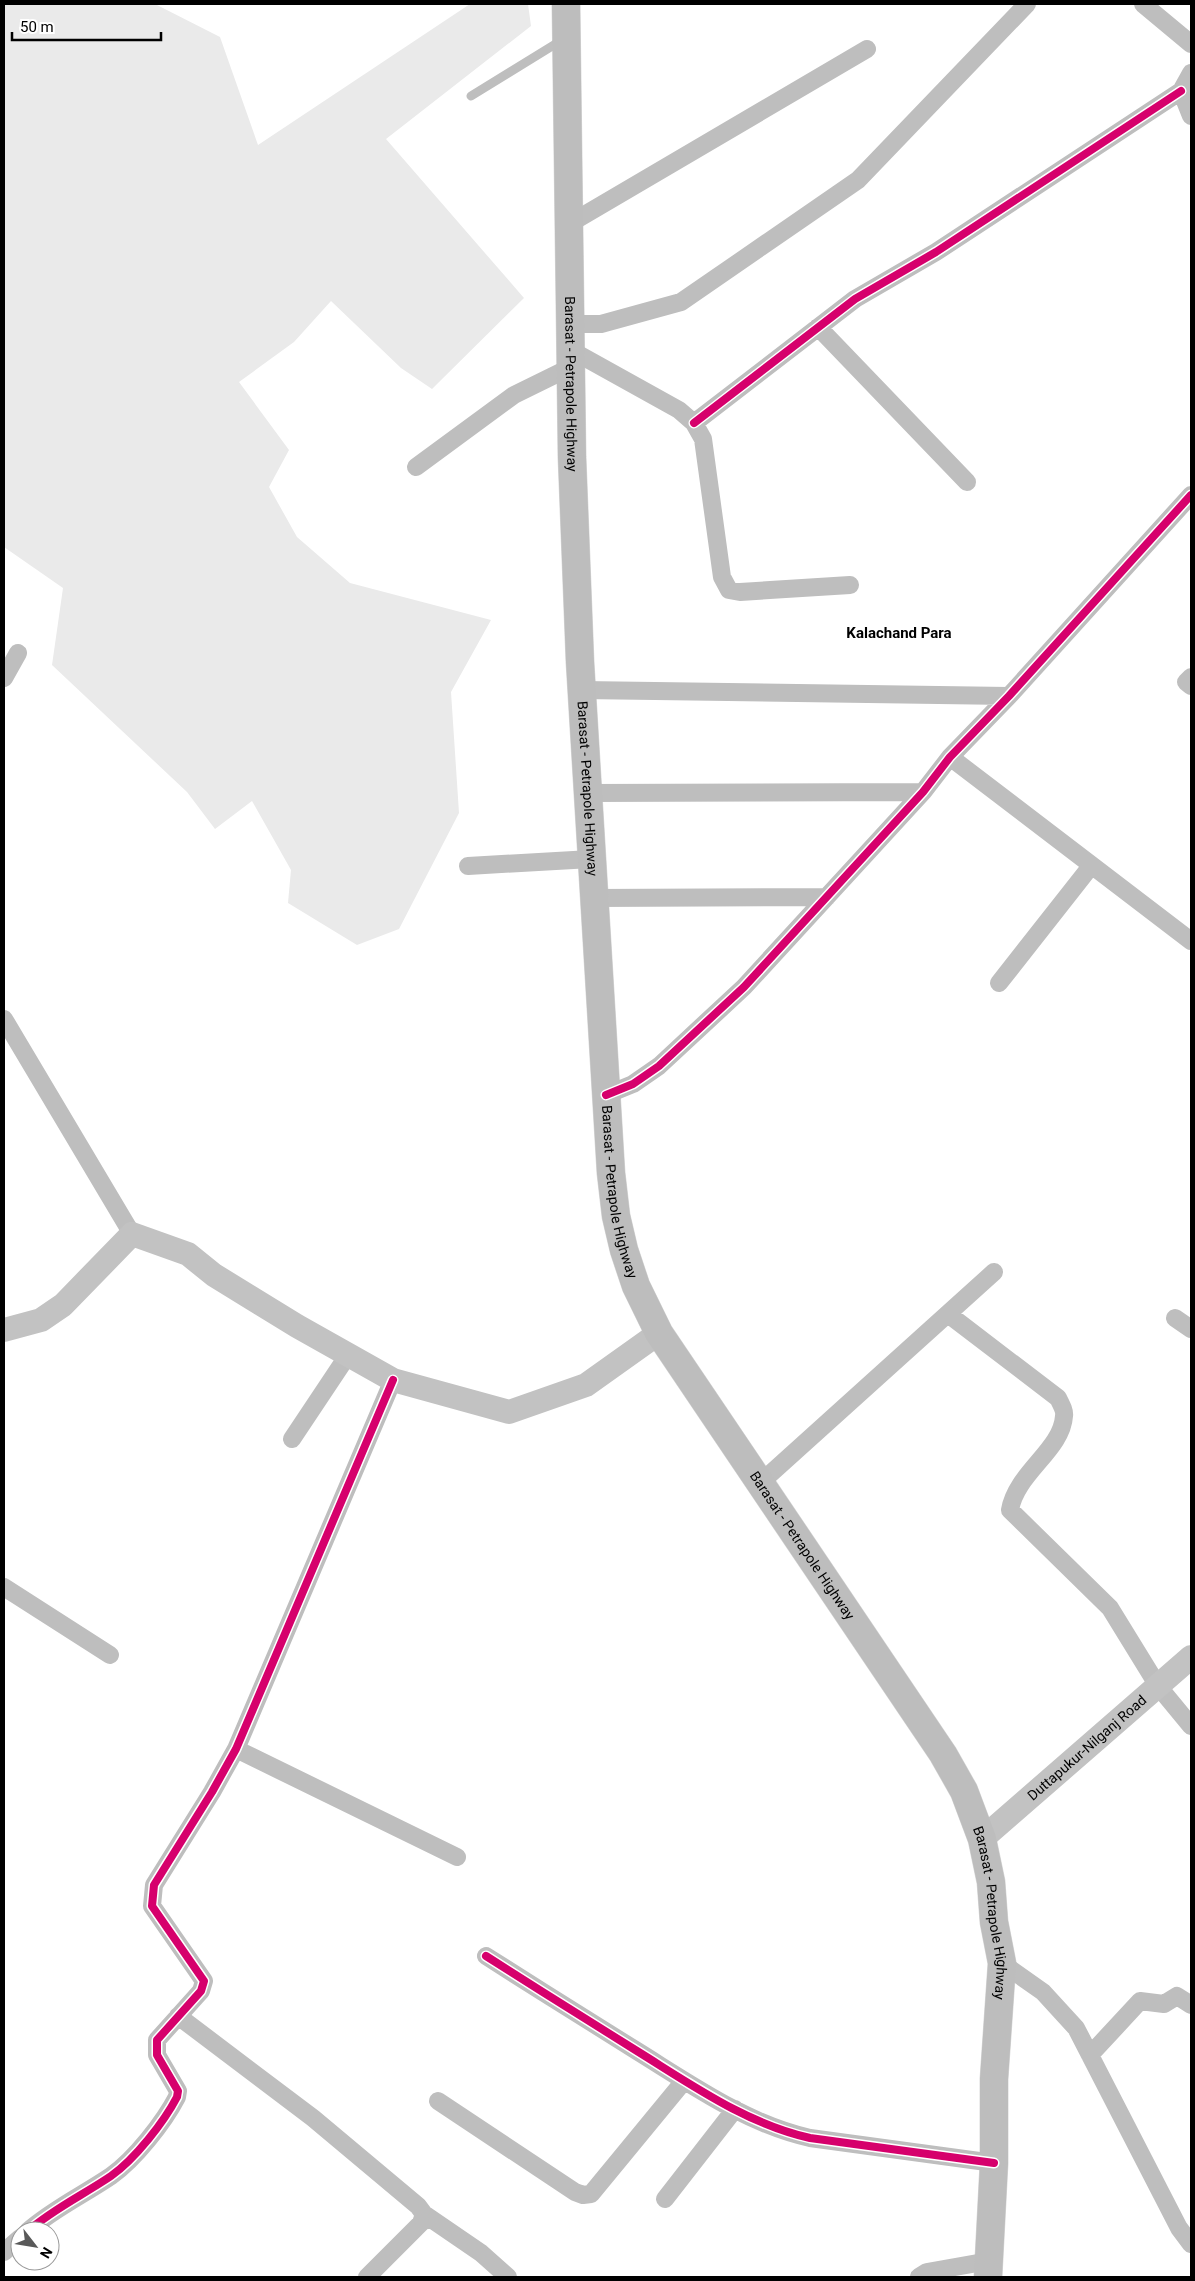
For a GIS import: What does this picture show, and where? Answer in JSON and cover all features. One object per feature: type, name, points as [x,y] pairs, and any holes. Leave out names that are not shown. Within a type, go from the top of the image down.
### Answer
[{"type":"highway","name":"Barasat - Petrapole Highway","points":[[566,4],[572,457],[593,898],[610,1173],[616,1216],[636,1286],[659,1333],[759,1484],[943,1754],[964,1791],[982,1839],[991,1882],[994,1922],[1002,1962],[994,2079],[994,2163],[989,2269]]},
{"type":"street","points":[[416,466],[514,395],[601,324],[681,302],[850,186],[1027,4]]},
{"type":"street","points":[[1143,4],[1191,44]]},
{"type":"street","points":[[569,224],[867,49]]},
{"type":"street","points":[[694,423],[855,299],[936,252],[1181,91],[1191,72]]},
{"type":"street","points":[[1181,91],[1191,116]]},
{"type":"street","points":[[818,327],[967,482]]},
{"type":"street","points":[[571,347],[679,410],[694,423],[703,439],[722,577],[729,590],[740,592],[850,586]]},
{"type":"street","points":[[606,1095],[645,1076],[708,1022],[744,986],[923,792],[950,757],[1009,696],[1191,495]]},
{"type":"street","points":[[4,678],[18,654]]},
{"type":"street","points":[[1191,677],[1186,682],[1191,686]]},
{"type":"street","points":[[582,690],[1009,696]]},
{"type":"street","points":[[950,757],[1090,866],[1191,940]]},
{"type":"street","points":[[588,793],[923,792]]},
{"type":"street","points":[[468,866],[591,859]]},
{"type":"street","points":[[998,983],[1090,866]]},
{"type":"street","points":[[593,898],[827,897]]},
{"type":"street","points":[[4,1019],[132,1234],[188,1254],[214,1275],[297,1326],[393,1380],[509,1412],[586,1385],[659,1333]]},
{"type":"street","points":[[4,1330],[41,1320],[62,1305],[132,1234]]},
{"type":"street","points":[[759,1484],[994,1272]]},
{"type":"street","points":[[948,1314],[1058,1398],[1065,1414],[1061,1431],[1018,1487],[1010,1510],[1110,1608],[1158,1686],[1191,1726]]},
{"type":"street","points":[[1175,1318],[1191,1329]]},
{"type":"street","points":[[292,1439],[348,1355]]},
{"type":"street","points":[[40,2221],[53,2211],[112,2175],[125,2164],[174,2104],[178,2091],[157,2055],[157,2040],[201,1991],[204,1981],[152,1906],[154,1885],[212,1792],[236,1749],[393,1380]]},
{"type":"street","points":[[4,1587],[110,1655]]},
{"type":"street","name":"Duttapukur-Nilganj Road","points":[[982,1839],[1191,1657]]},
{"type":"street","points":[[236,1749],[457,1857]]},
{"type":"street","points":[[486,1956],[684,2080],[735,2109],[790,2133],[810,2138],[994,2163]]},
{"type":"street","points":[[1002,1962],[1043,1992],[1058,2006],[1076,2028],[1179,2228],[1191,2244]]},
{"type":"street","points":[[1090,2055],[1140,2001],[1164,2004],[1177,1996],[1191,2004]]},
{"type":"street","points":[[178,2016],[313,2118],[424,2214],[481,2253],[508,2277]]},
{"type":"street","points":[[438,2101],[574,2192],[584,2195],[591,2194],[684,2080]]},
{"type":"street","points":[[665,2199],[735,2109]]},
{"type":"street","points":[[367,2277],[421,2223],[424,2214]]},
{"type":"street","points":[[919,2277],[927,2272],[989,2269]]},
{"type":"lane","points":[[471,96],[566,38]]},
{"type":"shaded area","points":[[4,4],[155,4],[220,37],[258,145],[470,4],[528,4],[531,26],[386,139],[524,298],[432,389],[401,368],[331,301],[294,342],[239,382],[289,450],[269,487],[297,537],[350,583],[491,620],[451,692],[459,813],[399,929],[357,945],[288,903],[291,870],[252,801],[215,829],[187,792],[52,665],[63,588],[4,547]]},
{"type":"cycle path","points":[[694,423],[855,299],[936,252],[1181,91]]},
{"type":"cycle path","points":[[606,1095],[633,1084],[659,1066],[744,987],[923,792],[950,757],[1009,696],[1191,495]]},
{"type":"cycle path","points":[[41,2221],[111,2176],[130,2160],[165,2118],[177,2097],[178,2091],[157,2055],[157,2040],[201,1991],[204,1981],[152,1906],[154,1885],[212,1792],[236,1749],[393,1380]]},
{"type":"cycle path","points":[[486,1956],[699,2090],[764,2123],[810,2138],[994,2163]]},
{"type":"district","name":"Kalachand Para","points":[[899,633]]}]
